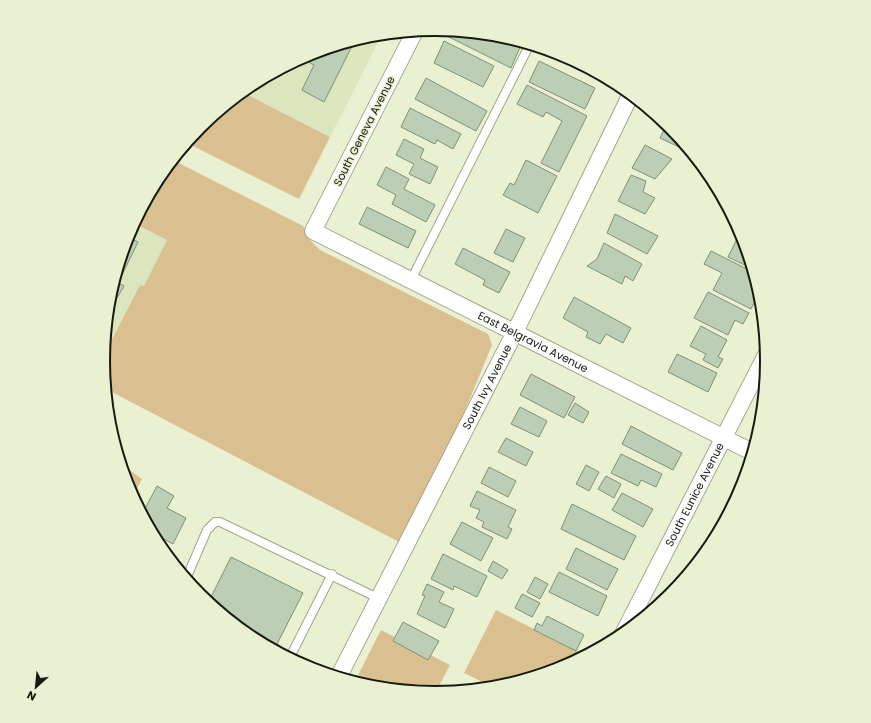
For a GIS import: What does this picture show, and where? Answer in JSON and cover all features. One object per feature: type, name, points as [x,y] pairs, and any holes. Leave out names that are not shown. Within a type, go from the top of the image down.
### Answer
[{"type":"street","name":"South Geneva Avenue","points":[[313,231],[411,37]]},
{"type":"street","name":"South Ivy Avenue","points":[[341,673],[515,332],[628,99]]},
{"type":"street","name":"East Belgravia Avenue","points":[[313,231],[749,450]]},
{"type":"street","name":"South Eunice Avenue","points":[[628,624],[761,365]]},
{"type":"lane","points":[[411,280],[527,49]]},
{"type":"lane","points":[[189,573],[207,530],[215,522],[220,522],[332,574],[378,598]]},
{"type":"lane","points":[[292,653],[332,574]]},
{"type":"shaded area","points":[[378,41],[330,137],[249,95],[273,80],[311,61],[351,47]]},
{"type":"shaded area","points":[[249,95],[330,137],[299,199],[192,146],[205,131],[237,103]]},
{"type":"shaded area","points":[[178,162],[303,226],[309,239],[320,250],[488,334],[492,345],[452,442],[401,543],[112,392],[110,362],[111,342],[140,285],[144,286],[167,240],[140,226],[154,199]]},
{"type":"shaded area","points":[[140,226],[168,239],[144,287],[140,285],[111,342],[116,298],[121,277],[127,257]]},
{"type":"shaded area","points":[[128,469],[142,479],[137,489]]},
{"type":"shaded area","points":[[496,610],[580,652],[540,670],[499,681],[485,683],[464,673]]},
{"type":"shaded area","points":[[381,630],[450,665],[439,687],[393,684],[357,677]]},
{"type":"building","points":[[448,37],[499,42],[520,47],[511,68]]},
{"type":"building","points":[[444,41],[494,66],[483,87],[434,63]]},
{"type":"building","points":[[352,47],[324,102],[302,90],[314,65],[309,62]]},
{"type":"building","points":[[539,61],[595,88],[585,109],[529,82]]},
{"type":"building","points":[[426,78],[487,111],[476,131],[415,99]]},
{"type":"building","points":[[527,85],[587,116],[559,172],[541,163],[562,121],[546,112],[543,117],[517,104]]},
{"type":"building","points":[[410,108],[461,134],[453,149],[437,140],[435,144],[401,127]]},
{"type":"building","points":[[664,129],[681,148],[660,138]]},
{"type":"building","points":[[404,139],[424,149],[420,158],[438,167],[430,184],[409,174],[414,164],[396,155]]},
{"type":"building","points":[[645,145],[672,159],[655,179],[632,168]]},
{"type":"building","points":[[526,160],[557,176],[538,213],[503,195],[510,183],[514,185]]},
{"type":"building","points":[[386,167],[409,179],[404,189],[435,205],[426,222],[392,204],[396,195],[377,185]]},
{"type":"building","points":[[631,175],[646,181],[643,192],[655,198],[645,214],[618,201]]},
{"type":"building","points":[[367,207],[416,231],[408,248],[359,224]]},
{"type":"building","points":[[615,214],[658,236],[647,254],[607,233]]},
{"type":"building","points":[[506,229],[525,238],[513,262],[494,253]]},
{"type":"building","points":[[737,239],[747,266],[728,257]]},
{"type":"building","points":[[134,240],[138,242],[122,275],[127,257]]},
{"type":"building","points":[[604,243],[642,264],[633,281],[625,276],[622,284],[587,266],[597,259]]},
{"type":"building","points":[[463,248],[510,272],[499,293],[483,285],[485,280],[455,264]]},
{"type":"building","points":[[711,251],[748,269],[755,300],[751,309],[713,290],[722,273],[704,264]]},
{"type":"building","points":[[119,284],[124,286],[116,298]]},
{"type":"building","points":[[708,292],[749,313],[743,324],[735,320],[728,335],[694,318]]},
{"type":"building","points":[[574,297],[631,328],[623,343],[606,334],[600,344],[586,337],[588,332],[563,318]]},
{"type":"building","points":[[701,326],[727,340],[718,357],[723,359],[718,368],[703,360],[706,354],[690,346]]},
{"type":"building","points":[[677,354],[717,373],[708,392],[668,372]]},
{"type":"building","points":[[531,374],[575,397],[564,418],[520,395]]},
{"type":"building","points":[[575,403],[589,412],[583,423],[568,415]]},
{"type":"building","points":[[520,407],[547,421],[539,437],[511,424]]},
{"type":"building","points":[[631,426],[682,453],[673,470],[622,444]]},
{"type":"building","points":[[506,438],[533,452],[526,466],[498,452]]},
{"type":"building","points":[[621,454],[662,474],[656,487],[641,480],[638,486],[611,473]]},
{"type":"building","points":[[586,465],[599,472],[589,491],[576,484]]},
{"type":"building","points":[[489,467],[516,481],[508,497],[481,483]]},
{"type":"building","points":[[606,476],[621,484],[614,498],[598,489]]},
{"type":"building","points":[[157,486],[174,496],[167,508],[186,518],[173,544],[164,540],[145,508]]},
{"type":"building","points":[[477,491],[516,510],[508,527],[512,529],[507,539],[482,527],[484,522],[476,518],[480,510],[470,506]]},
{"type":"building","points":[[622,493],[653,509],[643,527],[612,510]]},
{"type":"building","points":[[572,504],[636,536],[624,560],[561,529]]},
{"type":"building","points":[[462,522],[493,538],[481,561],[450,544]]},
{"type":"building","points":[[576,548],[618,569],[607,590],[566,569]]},
{"type":"building","points":[[443,554],[487,576],[477,597],[454,586],[453,590],[431,579]]},
{"type":"building","points":[[231,557],[303,593],[277,645],[237,620],[211,597]]},
{"type":"building","points":[[493,561],[508,570],[502,579],[488,571]]},
{"type":"building","points":[[559,572],[607,596],[598,616],[549,592]]},
{"type":"building","points":[[535,577],[548,584],[540,599],[527,592]]},
{"type":"building","points":[[427,584],[444,592],[439,602],[454,609],[445,628],[417,614],[425,596],[422,595]]},
{"type":"building","points":[[522,594],[540,603],[532,617],[515,608]]},
{"type":"building","points":[[547,616],[584,635],[576,651],[534,630],[537,623],[542,626]]},
{"type":"building","points":[[403,622],[439,641],[428,660],[393,641]]}]
